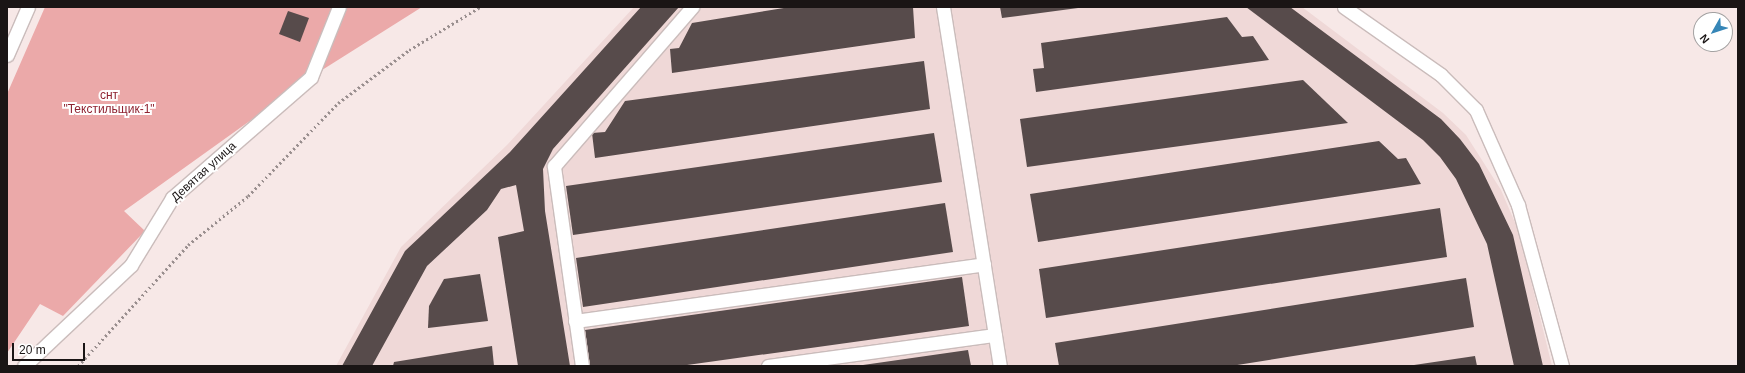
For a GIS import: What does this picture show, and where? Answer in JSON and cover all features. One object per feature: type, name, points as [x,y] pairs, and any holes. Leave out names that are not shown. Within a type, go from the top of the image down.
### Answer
[{"type":"lane","points":[[7,55],[28,7]]},
{"type":"lane","name":"Девятая улица","points":[[24,366],[131,265],[172,198],[311,77],[339,7]]},
{"type":"lane","points":[[582,366],[554,166],[692,7]]},
{"type":"lane","points":[[943,7],[1000,366]]},
{"type":"lane","points":[[1344,7],[1442,76],[1476,110],[1518,205],[1562,366]]},
{"type":"lane","points":[[576,321],[984,264]]},
{"type":"lane","points":[[768,366],[995,335]]},
{"type":"path","points":[[78,366],[188,245],[248,196],[338,103],[409,50],[480,7]]},
{"type":"shaded area","points":[[634,7],[1302,7],[1443,113],[1466,135],[1501,190],[1519,232],[1552,366],[336,366],[401,247],[507,145]]},
{"type":"green space","name":"снт \"Текстильщик-1\"","points":[[45,7],[422,7],[311,77],[124,211],[145,231],[63,316],[40,304],[7,353],[7,94]]},
{"type":"building","points":[[641,7],[679,7],[553,149],[543,169],[545,211],[570,366],[518,366],[498,237],[524,231],[516,185],[501,189],[487,210],[427,266],[372,366],[342,366],[405,251],[510,152]]},
{"type":"building","points":[[790,7],[913,7],[915,38],[672,73],[670,49],[679,48],[692,23]]},
{"type":"building","points":[[1000,7],[1078,7],[1078,8],[1002,18]]},
{"type":"building","points":[[1246,7],[1290,7],[1441,119],[1460,139],[1479,164],[1513,235],[1543,366],[1514,366],[1487,244],[1456,179],[1440,157],[1423,140]]},
{"type":"building","points":[[288,11],[309,18],[300,42],[279,34]]},
{"type":"building","points":[[1227,17],[1242,37],[1253,36],[1269,60],[1036,92],[1033,69],[1044,68],[1041,43]]},
{"type":"building","points":[[924,61],[930,109],[595,158],[592,133],[605,132],[625,101]]},
{"type":"building","points":[[1303,80],[1348,123],[1027,167],[1020,119]]},
{"type":"building","points":[[934,133],[942,182],[573,235],[566,186]]},
{"type":"building","points":[[1379,141],[1398,159],[1406,158],[1421,184],[1038,242],[1030,194]]},
{"type":"building","points":[[945,203],[953,252],[583,307],[576,258]]},
{"type":"building","points":[[1440,208],[1447,257],[1046,318],[1039,269]]},
{"type":"building","points":[[480,274],[488,321],[428,328],[429,306],[444,279]]},
{"type":"building","points":[[962,277],[969,326],[680,366],[590,366],[585,330]]},
{"type":"building","points":[[1466,278],[1474,327],[1231,366],[1059,366],[1055,343]]},
{"type":"building","points":[[492,346],[494,366],[393,366],[394,362]]},
{"type":"building","points":[[968,350],[971,366],[863,366],[863,365]]},
{"type":"building","points":[[1475,356],[1477,366],[1414,366],[1414,365]]}]
